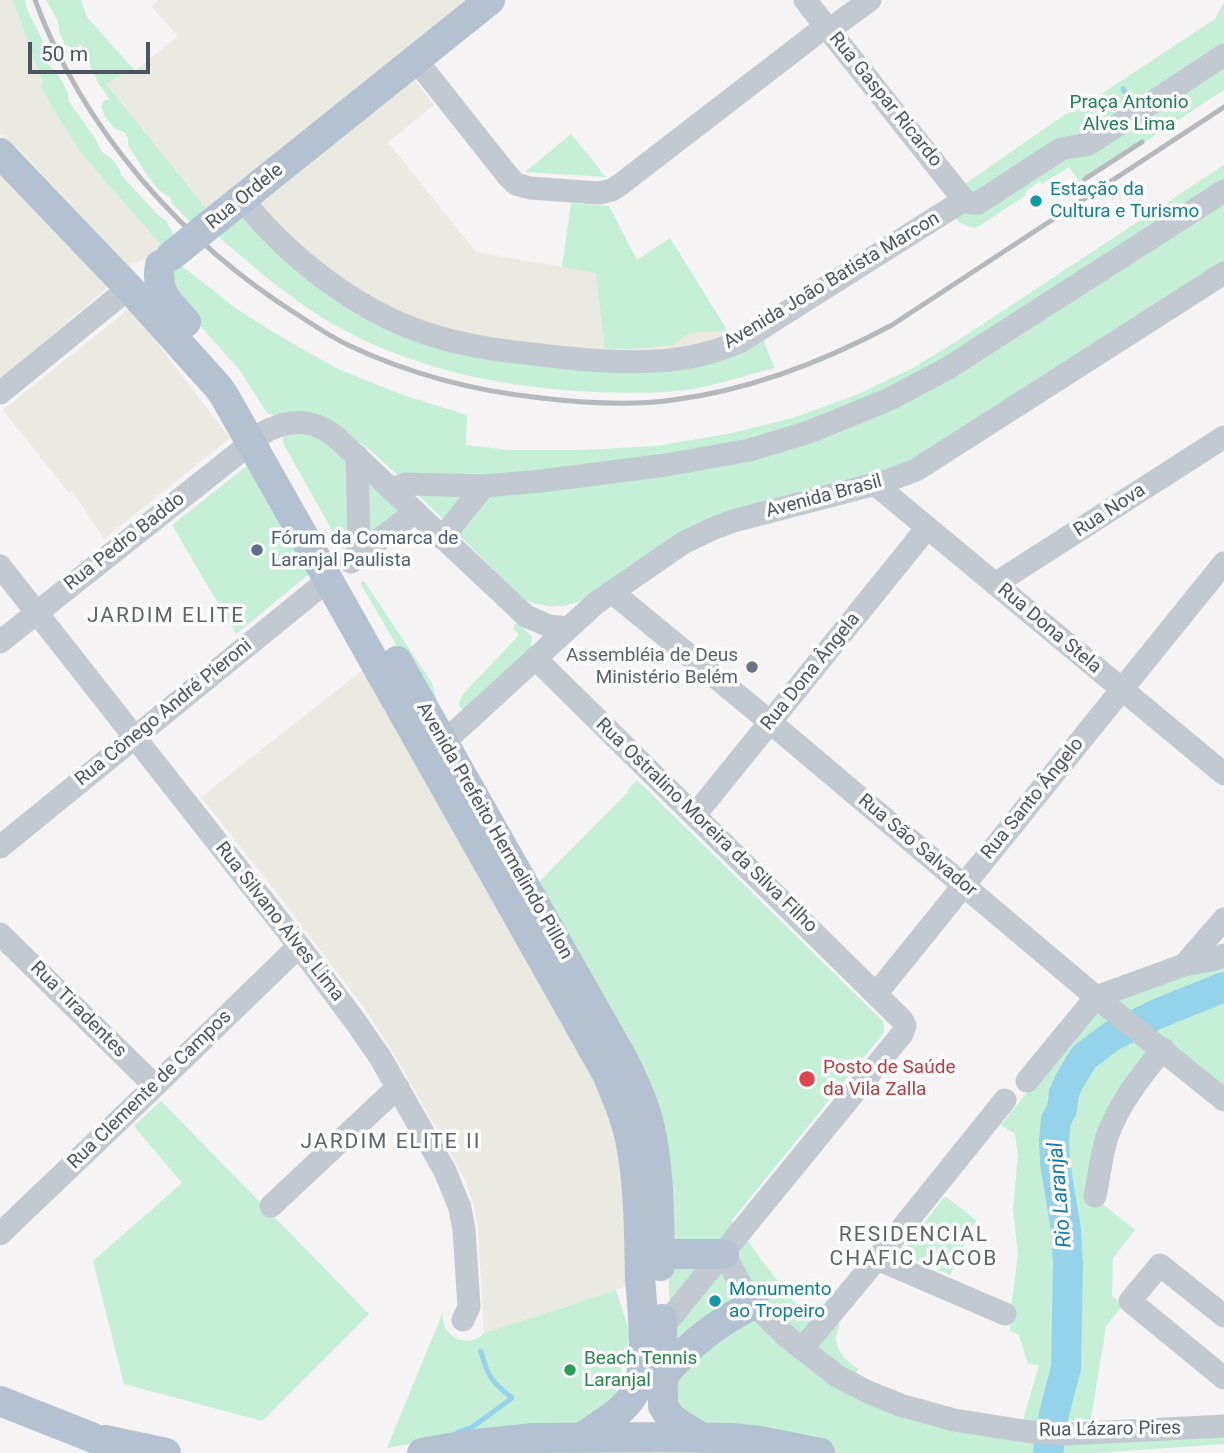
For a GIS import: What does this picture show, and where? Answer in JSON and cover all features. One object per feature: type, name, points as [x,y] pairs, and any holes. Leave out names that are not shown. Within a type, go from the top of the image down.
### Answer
[{"type":"main road","name":"Rua Ordele","points":[[129,288],[490,0]]},
{"type":"main road","name":"Avenida Prefeito Hermelindo Pillon","points":[[0,153],[129,288],[227,382]]},
{"type":"main road","name":"Avenida Prefeito Hermelindo Pillon","points":[[165,260],[158,273],[160,289],[165,299],[227,382],[258,437],[342,569],[394,677],[567,981],[625,1063],[625,1088],[635,1176],[662,1328],[662,1400],[666,1412],[678,1423],[727,1453]]},
{"type":"main road","name":"Avenida Prefeito Hermelindo Pillon","points":[[582,1437],[624,1407],[639,1383],[650,1251],[659,1220],[657,1174],[649,1122],[625,1088]]},
{"type":"main road","points":[[659,1220],[688,1241],[724,1254]]},
{"type":"main road","points":[[650,1251],[684,1255],[724,1254]]},
{"type":"main road","points":[[663,1376],[685,1350],[711,1328],[754,1304]]},
{"type":"main road","points":[[0,1401],[94,1445],[125,1453]]},
{"type":"main road","points":[[422,1453],[477,1448],[533,1438],[699,1437],[753,1440],[820,1453]]},
{"type":"main road","points":[[94,1445],[166,1453]]},
{"type":"street","name":"Rua Gaspar Ricardo","points":[[805,0],[964,200]]},
{"type":"street","points":[[416,60],[516,184],[530,188],[599,193],[612,190],[621,184],[827,28],[870,0]]},
{"type":"street","points":[[964,200],[978,203],[1061,149],[1089,144],[1224,55]]},
{"type":"street","points":[[391,489],[406,484],[484,486],[589,475],[705,458],[780,442],[890,399],[948,368],[1224,191]]},
{"type":"street","name":"Avenida João Batista Marcon","points":[[242,199],[275,236],[321,276],[370,307],[412,328],[478,346],[628,363],[688,357],[741,341],[964,200]]},
{"type":"street","name":"Avenida Brasil","points":[[434,748],[596,603],[682,543],[733,521],[875,484],[916,470],[1224,273]]},
{"type":"street","name":"Rua Ordele","points":[[0,393],[129,288]]},
{"type":"street","points":[[258,437],[290,422],[312,424],[332,433],[526,616],[549,626],[568,628]]},
{"type":"street","name":"Rua Pedro Baddo","points":[[0,642],[258,437]]},
{"type":"street","name":"Rua Nova","points":[[995,584],[1224,437]]},
{"type":"street","points":[[342,569],[359,540],[357,456]]},
{"type":"street","name":"Rua Dona Stela","points":[[875,484],[1224,774]]},
{"type":"street","points":[[442,538],[484,486]]},
{"type":"street","name":"Rua Cônego André Pieroni","points":[[0,847],[415,512]]},
{"type":"street","name":"Rua Dona Ângela","points":[[695,815],[927,528]]},
{"type":"street","name":"Rua Santo Ângelo","points":[[876,994],[1224,563]]},
{"type":"street","name":"Rua Silvano Alves Lima","points":[[0,566],[299,946],[380,1057],[445,1171],[460,1208],[469,1307],[463,1320]]},
{"type":"street","name":"Rua São Salvador","points":[[612,592],[1096,997],[1224,1100]]},
{"type":"street","name":"Rua Ostralino Moreira da Silva Filho","points":[[535,658],[876,994]]},
{"type":"street","points":[[1184,965],[1224,919]]},
{"type":"street","name":"Rua Tiradentes","points":[[0,934],[155,1086]]},
{"type":"street","name":"Rua Clemente de Campos","points":[[0,1234],[299,946]]},
{"type":"street","points":[[1027,1081],[1096,997],[1184,965],[1213,960],[1224,955]]},
{"type":"street","points":[[662,1328],[905,1030],[902,1020],[876,994]]},
{"type":"street","points":[[1095,1196],[1104,1147],[1113,1124],[1155,1043]]},
{"type":"street","points":[[271,1206],[398,1087]]},
{"type":"street","points":[[802,1349],[1005,1100]]},
{"type":"street","name":"Rua Lázaro Pires","points":[[724,1254],[744,1290],[774,1325],[837,1376],[900,1405],[954,1420],[1031,1432],[1069,1434],[1224,1426]]},
{"type":"street","points":[[877,1259],[1005,1314]]},
{"type":"street","points":[[1224,1316],[1160,1265],[1130,1301],[1224,1378]]},
{"type":"shaded area","points":[[0,0],[13,0],[43,83],[41,86],[82,154],[162,246],[152,256],[128,266],[34,165],[0,134]]},
{"type":"shaded area","points":[[158,0],[469,0],[414,79],[434,105],[388,142],[476,252],[615,276],[670,238],[740,351],[476,355],[219,235],[106,84],[129,70],[135,71],[178,36],[151,6]]},
{"type":"shaded area","points":[[0,171],[107,284],[106,289],[0,379]]},
{"type":"shaded area","points":[[130,308],[230,438],[104,539],[72,491],[69,493],[3,410]]},
{"type":"shaded area","points":[[364,669],[585,1064],[612,1119],[619,1154],[629,1285],[484,1333],[478,1226],[464,1177],[365,1009],[201,797]]},
{"type":"green space","points":[[13,0],[25,0],[27,10],[43,41],[43,53],[47,63],[59,76],[68,93],[69,102],[102,152],[111,158],[121,175],[166,221],[175,236],[162,246],[82,154],[56,114],[41,86],[43,83]]},
{"type":"green space","points":[[46,0],[81,0],[87,17],[135,71],[129,70],[106,84],[207,210],[191,223],[147,175],[128,145],[124,132],[114,128],[105,117],[101,106],[105,100],[110,100],[99,84],[80,44],[76,49],[65,45],[58,21]]},
{"type":"green space","name":"Praça Antonio Alves Lima","points":[[1224,2],[1224,90],[1081,184],[1069,167],[1042,184],[1040,181],[1025,192],[1026,195],[978,227],[973,228],[958,222],[945,198],[1064,115],[1077,110],[1215,19]]},
{"type":"green space","points":[[571,134],[606,177],[525,172]]},
{"type":"green space","points":[[1224,165],[1224,265],[912,463],[731,513],[589,597],[564,606],[541,605],[524,599],[368,448],[358,442],[267,413],[239,369],[171,294],[168,286],[177,262],[238,310],[338,369],[403,395],[467,415],[466,445],[510,450],[656,446],[727,434],[793,418],[856,395],[911,369]]},
{"type":"green space","points":[[571,203],[609,206],[637,260],[670,238],[727,330],[693,333],[674,345],[605,349],[596,273],[562,267]]},
{"type":"green space","points":[[241,217],[334,294],[562,366],[764,338],[775,368],[692,389],[632,393],[530,386],[464,375],[432,366],[401,356],[340,328],[276,285],[217,235]]},
{"type":"green space","points":[[316,433],[345,460],[348,467],[353,543],[346,550],[342,548],[283,443],[285,434]]},
{"type":"green space","points":[[247,466],[309,574],[236,634],[172,525]]},
{"type":"green space","points":[[365,480],[399,511],[367,537]]},
{"type":"green space","points":[[362,581],[432,683],[442,719],[440,721],[361,584]]},
{"type":"green space","points":[[516,623],[532,637],[531,648],[463,710],[459,703],[463,694],[519,635],[513,629]]},
{"type":"green space","points":[[637,780],[884,1024],[882,1035],[732,1220],[791,1299],[809,1315],[815,1311],[840,1325],[836,1339],[839,1350],[858,1369],[848,1390],[1022,1424],[1039,1365],[1028,1364],[1019,1335],[1010,1331],[1018,1254],[1013,1210],[1018,1155],[1015,1134],[1001,1125],[1092,1011],[1118,1002],[1121,997],[1224,964],[1224,1091],[1145,1048],[1146,1053],[1088,1192],[1135,1230],[1113,1258],[1112,1296],[1123,1305],[1106,1326],[1091,1419],[1067,1423],[1224,1434],[1224,1444],[1094,1453],[459,1453],[457,1435],[387,1448],[443,1312],[443,1321],[451,1335],[467,1341],[616,1290],[630,1333],[616,1391],[623,1395],[589,1417],[580,1419],[602,1431],[675,1432],[664,1165],[538,883]]},
{"type":"green space","points":[[161,1101],[369,1314],[262,1421],[124,1384],[93,1261],[182,1183],[134,1126]]},
{"type":"green space","points":[[945,1196],[976,1220],[950,1275],[911,1258],[906,1251],[907,1245]]},
{"type":"waterway","points":[[1123,89],[1129,98]]},
{"type":"waterway","name":"Rio Laranjal","points":[[1048,1453],[1054,1414],[1066,1368],[1068,1264],[1054,1140],[1056,1120],[1062,1109],[1064,1093],[1084,1057],[1112,1036],[1157,1014],[1224,987]]},
{"type":"waterway","points":[[458,1432],[471,1428],[512,1398],[491,1378],[481,1351]]},
{"type":"railway","points":[[35,0],[55,48],[80,94],[109,138],[176,218],[255,286],[335,338],[395,365],[492,391],[574,401],[640,403],[673,400],[730,389],[814,362],[892,325],[1224,107]]},
{"type":"railway","points":[[1085,179],[1142,142]]},
{"type":"place","name":"Estação da Cultura e Turismo","points":[[1036,201]]},
{"type":"place","name":"Fórum da Comarca de Laranjal Paulista","points":[[257,550]]},
{"type":"place","name":"Assembléia de Deus Ministério Belém","points":[[752,667]]},
{"type":"place","name":"Posto de Saúde da Vila Zalla","points":[[807,1079]]},
{"type":"place","name":"Monumento ao Tropeiro","points":[[715,1301]]},
{"type":"place","name":"Beach Tennis Laranjal","points":[[570,1370]]},
{"type":"district","name":"JARDIM ELITE","points":[[166,617]]},
{"type":"district","name":"JARDIM ELITE II","points":[[391,1143]]},
{"type":"district","name":"RESIDENCIAL CHAFIC JACOB","points":[[914,1248]]}]
